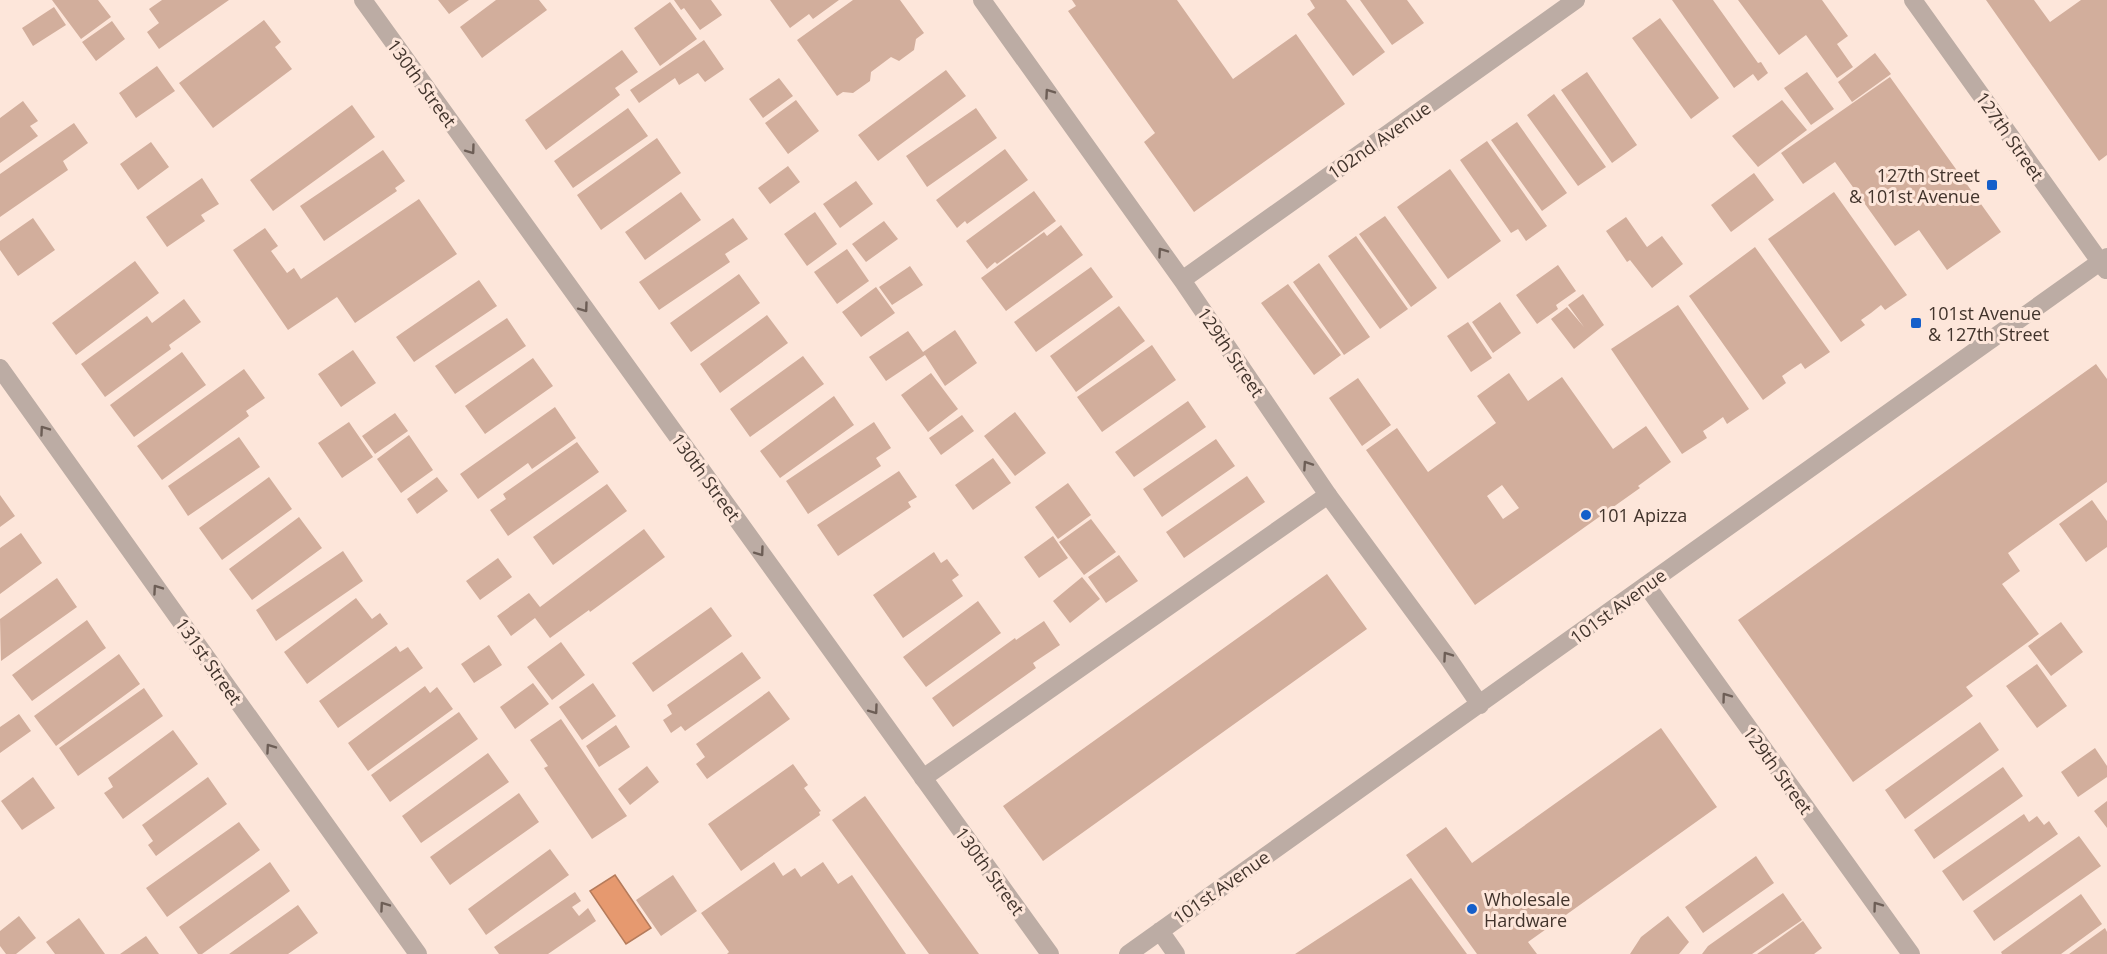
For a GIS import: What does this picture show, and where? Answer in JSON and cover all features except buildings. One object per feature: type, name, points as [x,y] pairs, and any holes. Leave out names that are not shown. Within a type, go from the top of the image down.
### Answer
[{"type":"street","name":"130th Street","points":[[363,0],[1050,954]]},
{"type":"street","name":"129th Street","points":[[982,0],[1182,280],[1328,495],[1448,658],[1479,705]]},
{"type":"street","name":"102nd Avenue","points":[[1182,280],[1576,0]]},
{"type":"street","name":"127th Street","points":[[1913,0],[2105,264]]},
{"type":"street","name":"101st Avenue","points":[[1128,954],[1646,585],[2105,264]]},
{"type":"street","name":"131st Street","points":[[0,368],[418,954]]},
{"type":"street","points":[[923,778],[1328,495]]},
{"type":"street","name":"129th Street","points":[[1646,585],[1911,954]]},
{"type":"street","points":[[1160,931],[1176,954]]},
{"type":"shaded area","points":[[615,875],[651,928],[626,944],[590,891]]},
{"type":"place","name":"127th Street & 101st Avenue","points":[[1992,185]]},
{"type":"place","name":"101st Avenue & 127th Street","points":[[1916,323]]},
{"type":"place","name":"101 Apizza","points":[[1586,515]]},
{"type":"place","name":"Wholesale Hardware","points":[[1472,909]]}]
